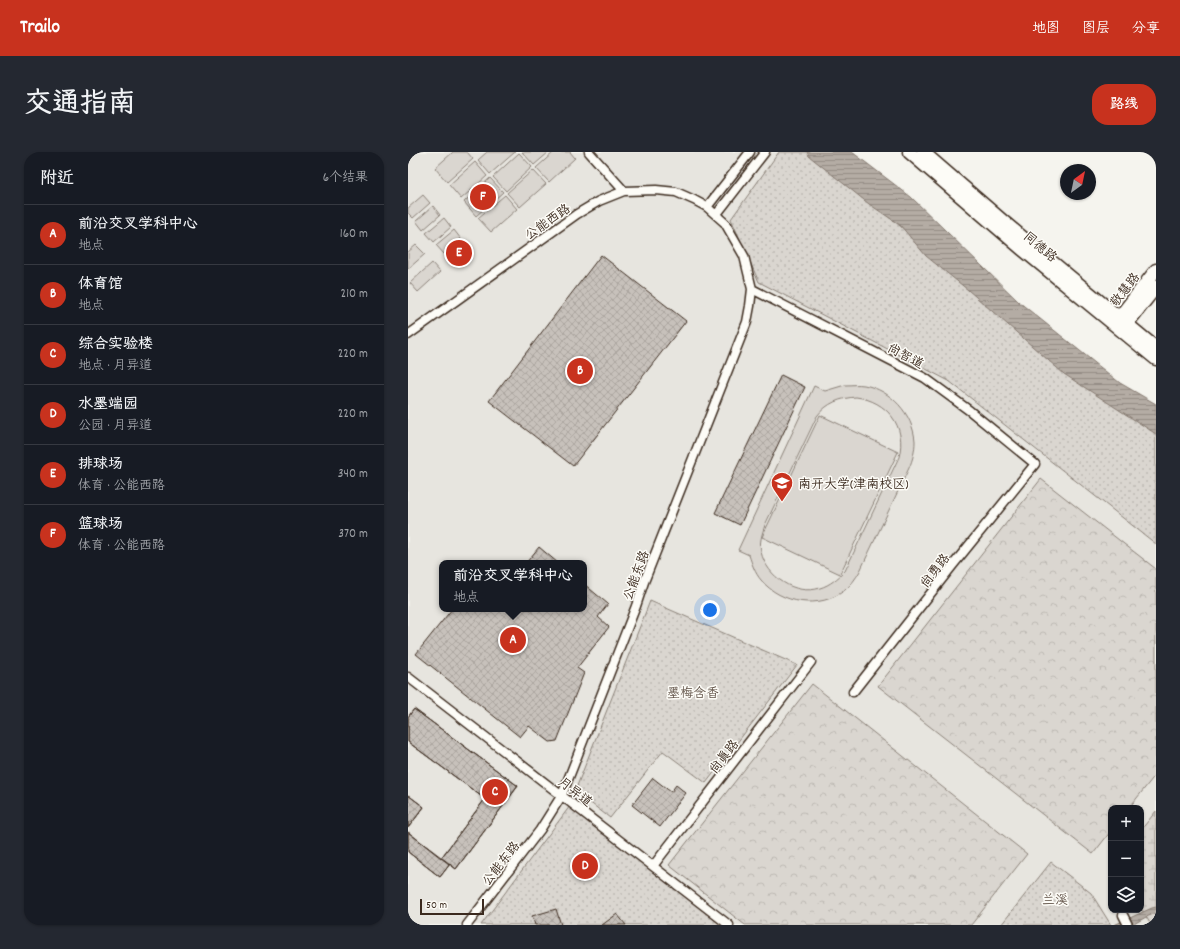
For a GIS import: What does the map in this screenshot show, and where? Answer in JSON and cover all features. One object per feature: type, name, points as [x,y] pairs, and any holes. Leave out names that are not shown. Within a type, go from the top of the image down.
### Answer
[{"type":"main road","name":"同德路","points":[[909,152],[1120,325],[1156,348]]},
{"type":"main road","name":"同德路","points":[[923,152],[1120,325],[1156,359]]},
{"type":"main road","name":"敬慧路","points":[[1120,325],[1156,270]]},
{"type":"main road","name":"敬慧路","points":[[1120,325],[1156,287]]},
{"type":"street","points":[[589,152],[624,191]]},
{"type":"street","points":[[707,207],[750,152]]},
{"type":"street","points":[[716,214],[765,152]]},
{"type":"street","name":"公能西路","points":[[408,335],[577,214],[599,201],[624,191],[656,190],[676,192],[707,207],[716,214]]},
{"type":"street","name":"公能东路","points":[[467,925],[540,830],[562,795],[746,322],[752,289],[744,256],[725,223],[716,214]]},
{"type":"street","name":"尚智道","points":[[752,289],[925,378],[970,411],[1035,464]]},
{"type":"street","name":"尚勇路","points":[[853,692],[1035,464]]},
{"type":"street","name":"尚真路","points":[[653,866],[811,662]]},
{"type":"street","name":"月异道","points":[[408,677],[729,925]]},
{"type":"street","points":[[1123,915],[1128,925]]},
{"type":"shaded area","name":"南开大学(津南校区)","points":[[408,152],[796,152],[1156,443],[1156,925],[408,925]]},
{"type":"shaded area","points":[[807,152],[852,152],[911,197],[1019,302],[1120,383],[1156,404],[1156,434],[1064,374],[968,290],[926,256],[900,225],[869,204],[809,156]]},
{"type":"shaded area","points":[[1156,907],[1156,913],[1132,925],[1114,925],[1144,913],[1144,912]]},
{"type":"green space","points":[[453,152],[467,152],[473,159],[447,182],[435,168]]},
{"type":"green space","points":[[487,152],[515,152],[490,174],[478,160]]},
{"type":"green space","points":[[522,152],[549,152],[534,165]]},
{"type":"green space","points":[[554,152],[570,152],[575,158],[549,182],[536,168]]},
{"type":"green space","points":[[779,152],[809,152],[1156,434],[1156,544],[949,381],[759,282],[731,219]]},
{"type":"green space","points":[[519,153],[532,167],[506,191],[493,177]]},
{"type":"green space","points":[[475,162],[487,176],[461,199],[449,185]]},
{"type":"green space","points":[[533,170],[546,184],[520,207],[507,193]]},
{"type":"green space","points":[[490,178],[503,192],[476,216],[464,202]]},
{"type":"green space","points":[[423,195],[430,203],[413,218],[408,213],[408,208]]},
{"type":"green space","points":[[505,195],[517,209],[491,232],[478,218]]},
{"type":"green space","points":[[433,206],[440,215],[423,230],[416,221]]},
{"type":"green space","points":[[444,218],[451,227],[434,242],[426,233]]},
{"type":"green space","points":[[454,230],[461,239],[444,254],[436,245]]},
{"type":"green space","points":[[464,241],[472,250],[454,265],[447,256]]},
{"type":"green space","points":[[416,245],[425,254],[408,269],[408,252]]},
{"type":"green space","points":[[432,263],[440,272],[418,292],[410,283]]},
{"type":"green space","points":[[845,385],[864,385],[883,392],[899,405],[905,413],[913,431],[915,448],[909,468],[860,571],[853,581],[845,590],[835,596],[813,602],[801,602],[790,599],[769,588],[757,574],[749,555],[738,550],[814,386],[825,391]],"holes":[[[856,397],[867,399],[885,410],[897,425],[901,446],[899,457],[845,571],[834,581],[820,588],[811,590],[792,587],[776,576],[764,561],[760,545],[765,525],[817,416],[821,411],[839,400]]]},
{"type":"green space","points":[[820,415],[898,452],[840,574],[762,537]]},
{"type":"green space","points":[[1041,479],[1156,569],[1156,774],[1131,805],[1108,805],[1108,835],[1093,854],[878,686]]},
{"type":"green space","name":"墨梅含香","points":[[650,601],[797,665],[706,783],[663,751],[610,818],[575,791]]},
{"type":"green space","points":[[812,684],[1027,854],[971,925],[745,925],[669,865]]},
{"type":"green space","points":[[570,806],[721,925],[481,925]]},
{"type":"green space","points":[[1156,811],[1156,925],[1151,925],[1144,913],[1144,826]]},
{"type":"green space","name":"兰溪","points":[[1051,862],[1091,893],[1111,925],[1001,925]]},
{"type":"building","points":[[601,255],[686,321],[573,466],[489,401]]},
{"type":"building","points":[[781,375],[805,387],[740,525],[715,513]]},
{"type":"building","points":[[539,547],[554,560],[528,560]]},
{"type":"building","points":[[587,586],[608,604],[598,617],[609,627],[577,668],[584,673],[557,741],[550,742],[529,726],[520,737],[416,654],[450,612],[587,612]]},
{"type":"building","points":[[414,709],[518,786],[456,869],[450,864],[440,877],[408,852],[408,832],[441,858],[485,799],[408,742],[408,717]]},
{"type":"building","points":[[414,709],[518,786],[456,869],[441,858],[485,799],[408,742],[408,717]]},
{"type":"building","points":[[653,778],[671,792],[676,785],[686,793],[660,827],[632,805]]},
{"type":"building","points":[[408,795],[424,807],[408,828]]},
{"type":"building","points":[[408,795],[424,807],[408,828]]},
{"type":"building","points":[[408,832],[450,864],[440,877],[408,852]]},
{"type":"building","points":[[556,909],[561,925],[535,925],[532,916]]},
{"type":"building","points":[[617,914],[626,925],[602,925]]},
{"type":"place","name":"篮球场","points":[[483,197]]},
{"type":"place","name":"排球场","points":[[459,253]]},
{"type":"place","name":"体育馆","points":[[580,371]]},
{"type":"place","name":"南开大学(津南校区)","points":[[782,502]]},
{"type":"place","name":"前沿交叉学科中心","points":[[513,640]]},
{"type":"place","name":"综合实验楼","points":[[495,792]]},
{"type":"place","name":"水墨端园","points":[[585,866]]}]
